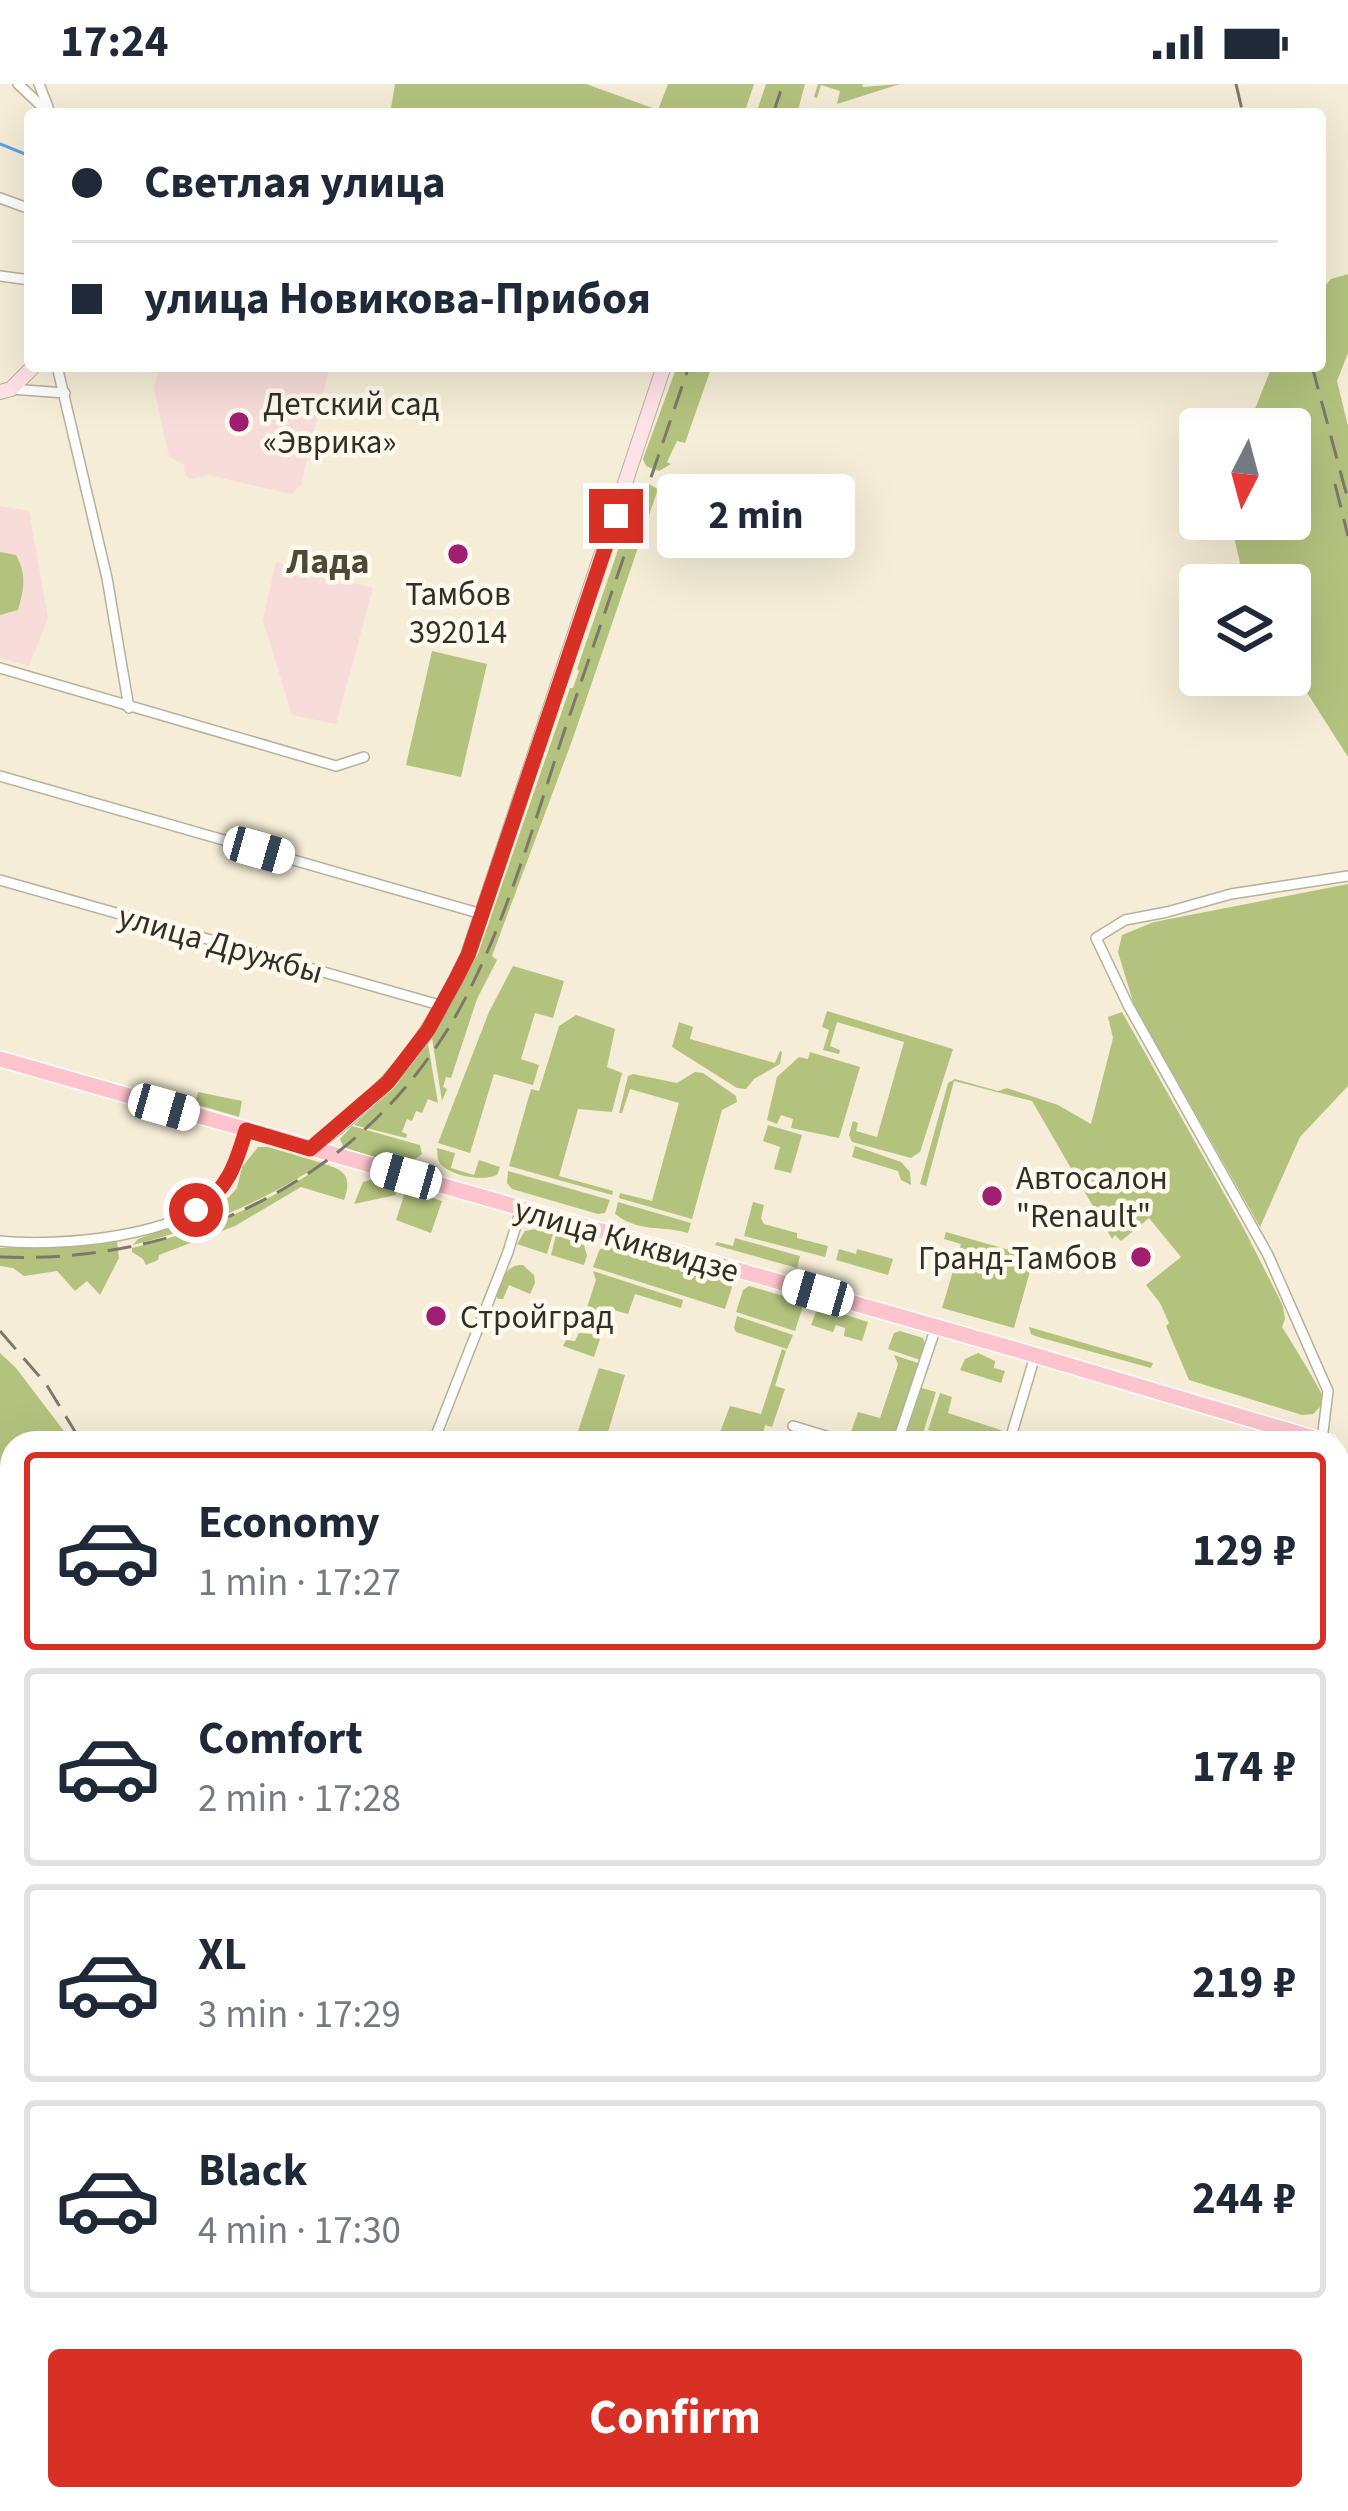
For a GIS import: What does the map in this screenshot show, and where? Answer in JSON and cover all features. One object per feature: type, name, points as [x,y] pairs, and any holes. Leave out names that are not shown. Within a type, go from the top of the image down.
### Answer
[{"type":"main road","name":"улица Киквидзе","points":[[0,1059],[1289,1431]]},
{"type":"street","points":[[18,84],[44,108]]},
{"type":"street","points":[[59,372],[118,628],[129,708]]},
{"type":"street","points":[[310,1149],[388,1082],[428,1030],[468,955],[662,372]]},
{"type":"street","points":[[6,391],[65,394]]},
{"type":"street","points":[[0,668],[336,766],[364,757]]},
{"type":"street","points":[[0,776],[482,914]]},
{"type":"street","points":[[1330,1431],[1328,1391],[1268,1255],[1127,1005],[1096,938],[1125,920],[1231,894],[1348,876]]},
{"type":"street","name":"улица Дружбы","points":[[0,880],[442,1006]]},
{"type":"street","points":[[0,1240],[40,1243],[102,1238],[196,1210],[225,1184],[246,1130]]},
{"type":"street","points":[[438,1431],[521,1209]]},
{"type":"street","points":[[901,1431],[936,1327]]},
{"type":"street","points":[[1013,1431],[1036,1356]]},
{"type":"street","points":[[794,1426],[810,1431]]},
{"type":"shaded area","name":"Детский сад «Эврика»","points":[[158,372],[328,372],[301,485],[291,494],[209,475],[190,479],[184,465],[169,456],[154,389]]},
{"type":"shaded area","points":[[0,506],[29,511],[48,618],[29,666],[0,658]]},
{"type":"shaded area","points":[[276,562],[373,588],[336,724],[292,715],[263,620]]},
{"type":"green space","points":[[395,84],[586,84],[652,108],[391,108]]},
{"type":"green space","points":[[668,84],[754,84],[746,108],[659,108]]},
{"type":"green space","points":[[766,84],[805,84],[799,108],[758,108]]},
{"type":"green space","points":[[818,84],[900,84],[837,104],[840,91],[821,85],[814,97]]},
{"type":"green space","points":[[1348,274],[1348,353],[1337,381],[1348,426],[1348,757],[1309,696],[1311,564],[1240,564],[1235,540],[1311,540],[1311,408],[1255,408],[1270,372],[1326,372],[1326,285]]},
{"type":"green space","points":[[675,372],[710,372],[685,443],[677,441],[667,462],[671,464],[659,471],[646,466],[643,459]]},
{"type":"green space","points":[[647,483],[658,489],[492,956],[497,960],[477,999],[451,1078],[446,1077],[442,1101],[432,1038],[478,954],[640,486]]},
{"type":"green space","points":[[0,552],[16,555],[23,582],[18,610],[0,615]]},
{"type":"green space","points":[[432,651],[487,664],[461,777],[406,765]]},
{"type":"green space","points":[[1348,884],[1348,1086],[1300,1137],[1260,1227],[1134,1005],[1118,952],[1122,935],[1154,922]]},
{"type":"green space","points":[[513,966],[564,981],[553,1018],[535,1013],[521,1059],[539,1065],[533,1085],[494,1074],[470,1153],[438,1143],[489,1012]]},
{"type":"green space","points":[[827,1011],[953,1049],[920,1152],[911,1158],[852,1142],[849,1135],[853,1121],[858,1123],[856,1131],[877,1137],[904,1042],[837,1022],[830,1046],[840,1050],[839,1054],[823,1050],[829,1030],[822,1027]]},
{"type":"green space","points":[[1122,1012],[1283,1306],[1282,1327],[1323,1397],[1313,1414],[1302,1415],[1189,1380],[1160,1303],[1146,1285],[1181,1257],[1149,1218],[1121,1241],[1115,1235],[1112,1239],[1032,1101],[954,1081],[926,1186],[920,1184],[948,1083],[955,1079],[998,1091],[1007,1088],[1058,1105],[1091,1124],[1113,1038],[1108,1017]]},
{"type":"green space","points":[[576,1015],[615,1029],[607,1067],[622,1073],[612,1112],[578,1109],[559,1176],[613,1191],[612,1195],[509,1166],[531,1089],[539,1091],[559,1026]]},
{"type":"green space","points":[[679,1022],[693,1027],[690,1039],[775,1063],[780,1051],[780,1064],[746,1089],[737,1088],[672,1047]]},
{"type":"green space","points":[[428,1044],[438,1103],[428,1099],[422,1113],[416,1111],[412,1121],[407,1119],[402,1132],[406,1138],[354,1125],[394,1088]]},
{"type":"green space","points":[[810,1052],[860,1067],[839,1138],[791,1128],[793,1119],[781,1115],[777,1124],[767,1120],[777,1077],[799,1057],[808,1059]]},
{"type":"green space","points":[[695,1072],[736,1096],[737,1102],[722,1110],[692,1219],[619,1198],[620,1193],[652,1201],[679,1103],[630,1089],[619,1113],[628,1076],[677,1083]]},
{"type":"green space","points":[[198,1092],[242,1101],[239,1117],[195,1104]]},
{"type":"green space","points":[[768,1125],[802,1135],[791,1173],[774,1169],[780,1147],[763,1141]]},
{"type":"green space","points":[[352,1126],[420,1145],[422,1154],[396,1162],[349,1149],[340,1139]]},
{"type":"green space","points":[[855,1146],[901,1162],[910,1172],[911,1185],[901,1180],[898,1171],[852,1157]]},
{"type":"green space","points":[[258,1147],[322,1163],[231,1212],[133,1245],[229,1197],[237,1188],[242,1167]]},
{"type":"green space","points":[[437,1148],[455,1153],[451,1168],[474,1175],[479,1160],[500,1167],[491,1177],[463,1176],[441,1165]]},
{"type":"green space","points":[[324,1164],[345,1176],[344,1200],[301,1187],[235,1226],[159,1255],[146,1265],[132,1252],[132,1248],[232,1215]]},
{"type":"green space","points":[[508,1171],[610,1200],[605,1213],[598,1214],[512,1189]]},
{"type":"green space","points":[[376,1178],[394,1185],[396,1195],[354,1204],[363,1182]]},
{"type":"green space","points":[[406,1189],[442,1201],[431,1233],[396,1220]]},
{"type":"green space","points":[[618,1202],[691,1223],[688,1233],[624,1220],[615,1214]]},
{"type":"green space","points":[[753,1202],[764,1205],[764,1224],[828,1246],[825,1257],[744,1236]]},
{"type":"green space","points":[[525,1231],[553,1234],[547,1254],[517,1244]]},
{"type":"green space","points":[[946,1232],[1034,1257],[1014,1328],[942,1308],[961,1244],[944,1239]]},
{"type":"green space","points":[[556,1235],[584,1245],[584,1265],[551,1255]]},
{"type":"green space","points":[[735,1238],[800,1256],[797,1268],[715,1245],[733,1246]]},
{"type":"green space","points":[[117,1241],[119,1258],[100,1295],[87,1281],[75,1291],[57,1271],[24,1276],[0,1266],[0,1248]]},
{"type":"green space","points":[[606,1243],[729,1281],[732,1287],[725,1309],[593,1267]]},
{"type":"green space","points":[[839,1249],[893,1259],[888,1275],[836,1260]]},
{"type":"green space","points":[[523,1265],[534,1275],[530,1294],[509,1285],[503,1299],[498,1299],[508,1271]]},
{"type":"green space","points":[[593,1271],[683,1300],[681,1308],[635,1294],[628,1314],[610,1309],[594,1357],[563,1346],[566,1340],[575,1341],[579,1333],[593,1334],[595,1328],[582,1322],[596,1280]]},
{"type":"green space","points":[[749,1286],[801,1301],[795,1331],[736,1312]]},
{"type":"green space","points":[[824,1308],[868,1322],[862,1341],[844,1336],[845,1328],[836,1325],[833,1332],[811,1325],[816,1312]]},
{"type":"green space","points":[[737,1316],[793,1335],[787,1349],[736,1332]]},
{"type":"green space","points":[[1029,1327],[1153,1363],[1151,1368],[1038,1337]]},
{"type":"green space","points":[[894,1333],[923,1338],[920,1360],[888,1349]]},
{"type":"green space","points":[[782,1349],[786,1351],[775,1386],[785,1389],[772,1427],[721,1431],[730,1406],[761,1414]]},
{"type":"green space","points":[[0,1353],[64,1431],[0,1431]]},
{"type":"green space","points":[[978,1353],[995,1361],[994,1368],[1005,1371],[1001,1383],[960,1370],[965,1359]]},
{"type":"green space","points":[[894,1355],[918,1363],[896,1431],[851,1431],[858,1412],[880,1418],[898,1364]]},
{"type":"green space","points":[[599,1368],[625,1375],[608,1431],[578,1431]]},
{"type":"green space","points":[[918,1387],[936,1392],[924,1431],[905,1431]]},
{"type":"green space","points":[[940,1393],[952,1397],[948,1413],[1001,1430],[931,1431]]},
{"type":"waterway","points":[[0,144],[24,154]]},
{"type":"railway","points":[[775,108],[783,84]]},
{"type":"railway","points":[[1236,84],[1242,108]]},
{"type":"railway","points":[[0,1257],[73,1255],[144,1244],[212,1223],[275,1194],[333,1155],[386,1109],[431,1054],[469,991],[509,898],[687,372]]},
{"type":"railway","points":[[1314,372],[1348,500]]},
{"type":"railway","points":[[1335,484],[1348,536]]},
{"type":"railway","points":[[0,1331],[46,1384],[75,1431]]},
{"type":"place","name":"Детский сад «Эврика»","points":[[239,422]]},
{"type":"place","name":"Тамбов 392014","points":[[458,554]]},
{"type":"place","name":"Автосалон \"Renault\"","points":[[992,1196]]},
{"type":"place","name":"Гранд-Тамбов","points":[[1141,1257]]},
{"type":"place","name":"Стройград","points":[[436,1316]]},
{"type":"district","name":"Лада","points":[[328,560]]},
{"type":"route","points":[[196,1210],[225,1184],[246,1130],[310,1149],[388,1082],[428,1030],[468,955],[616,516]]}]
